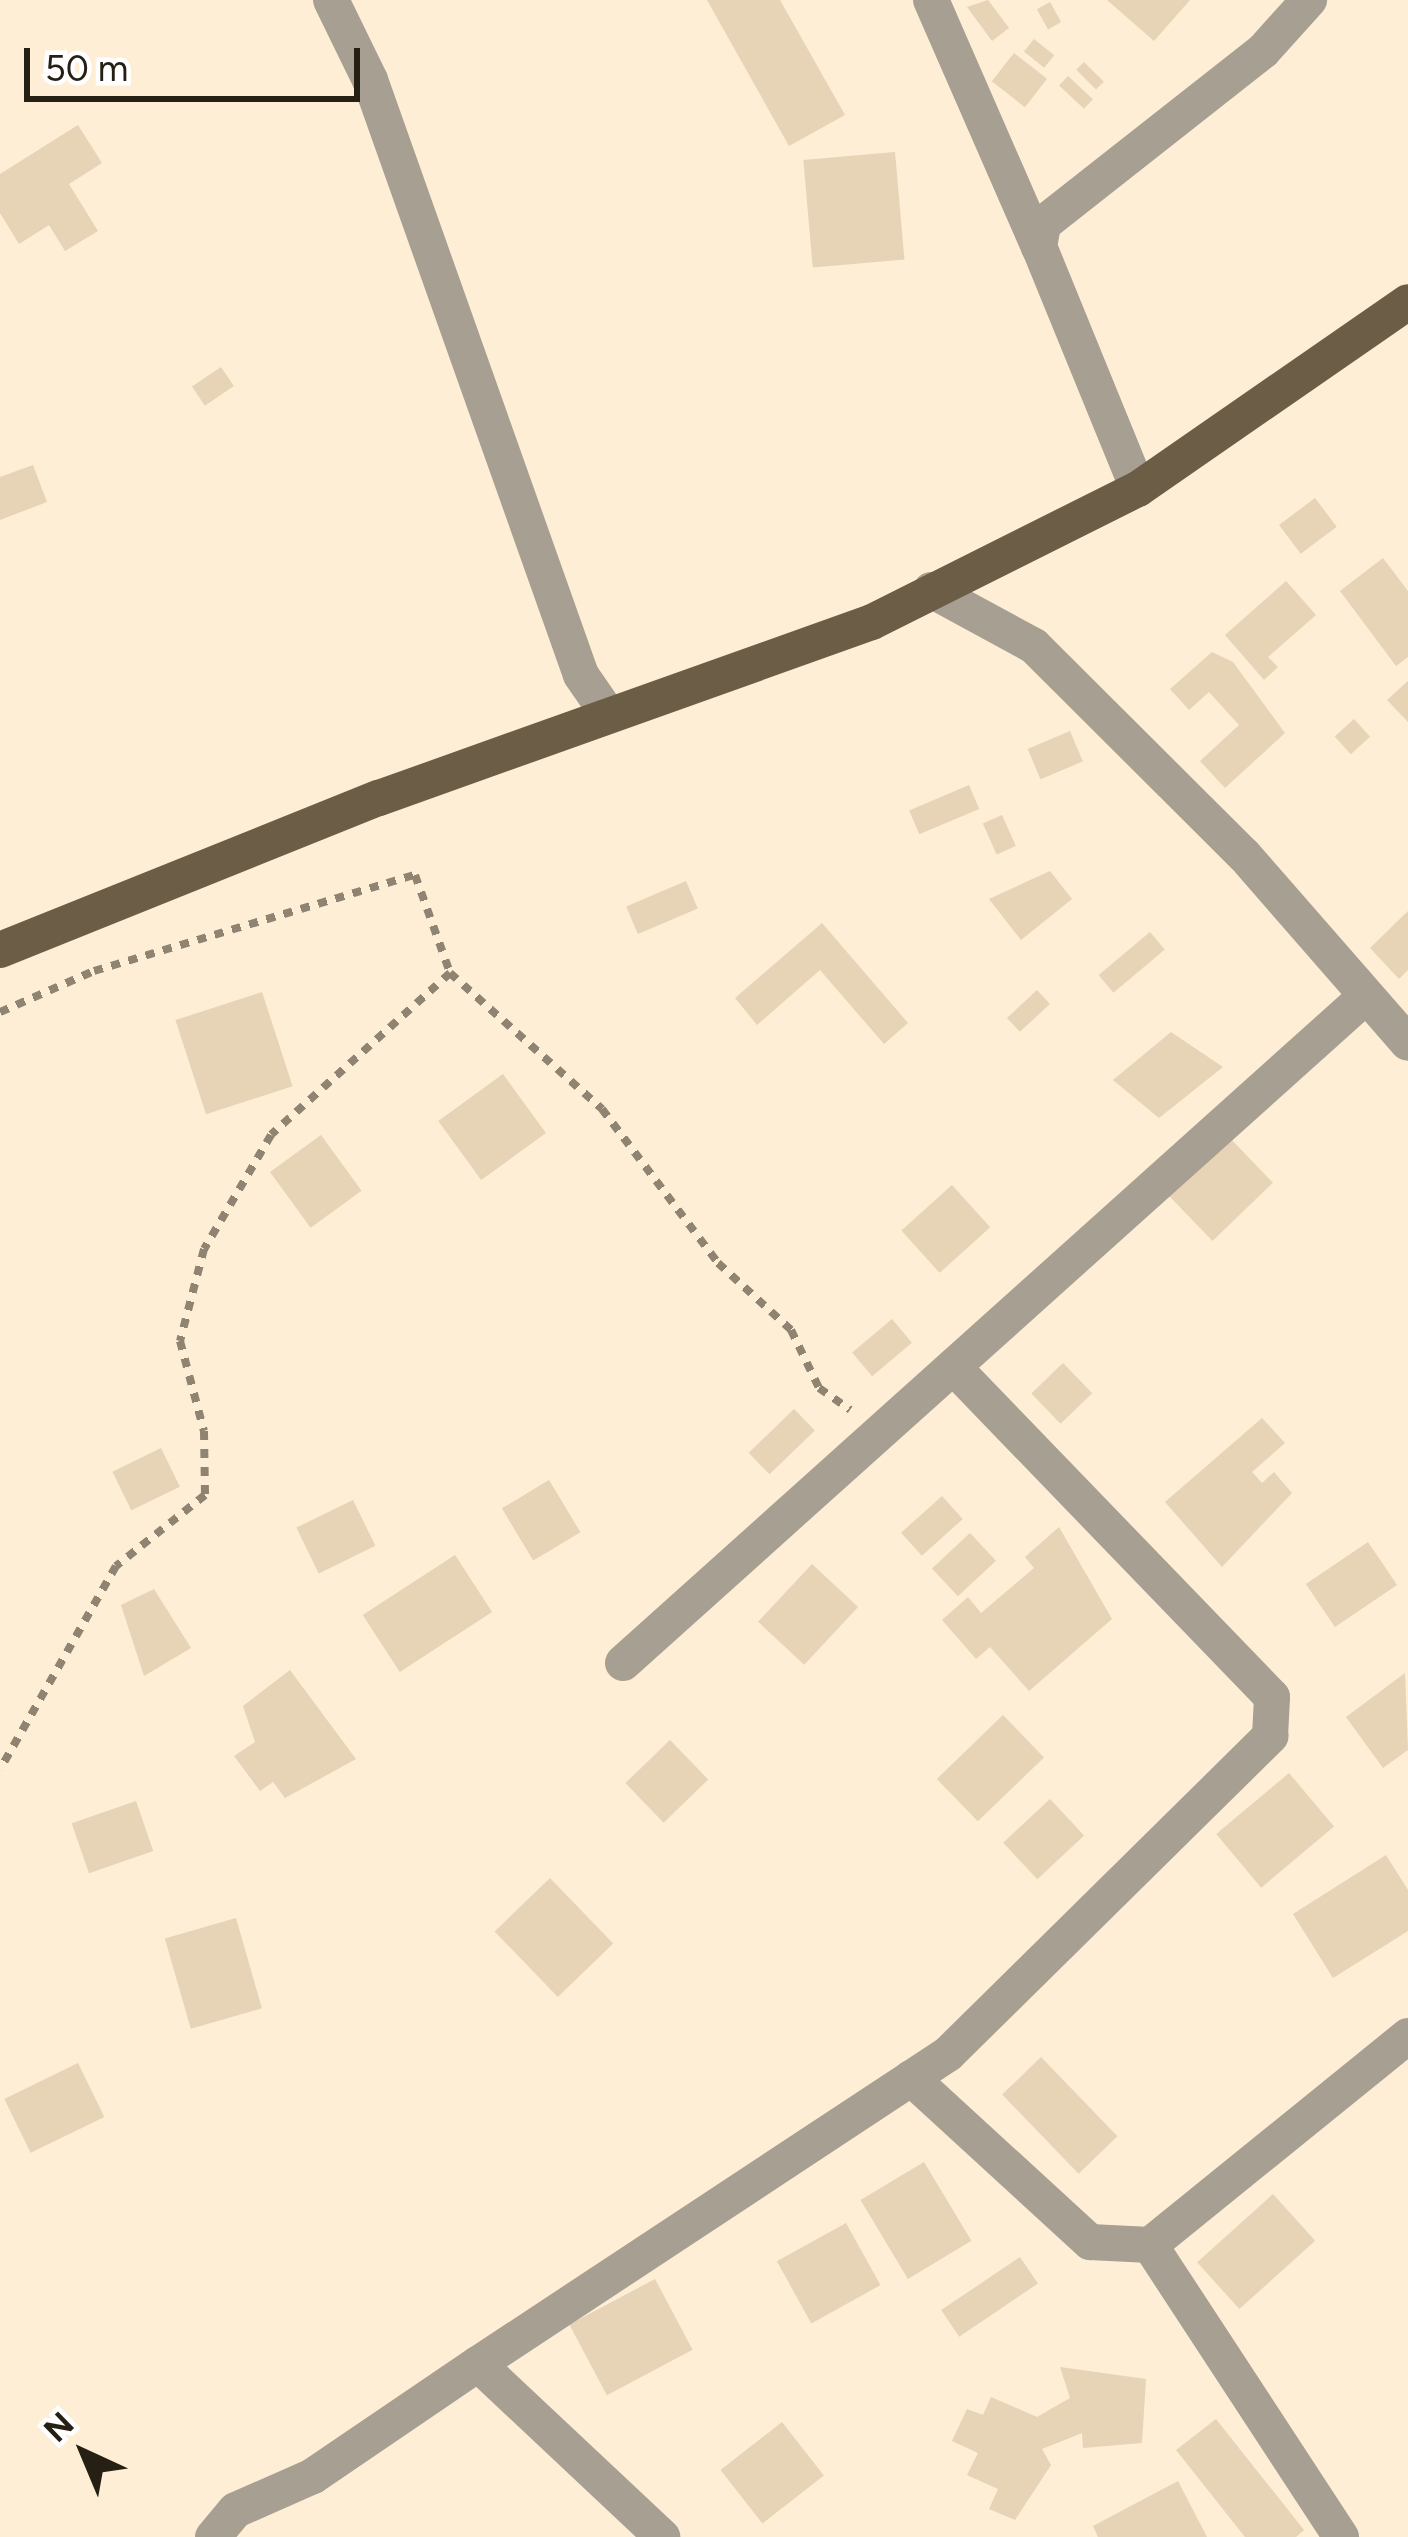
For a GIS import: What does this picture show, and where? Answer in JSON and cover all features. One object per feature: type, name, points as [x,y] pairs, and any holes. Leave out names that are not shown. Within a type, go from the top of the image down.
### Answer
[{"type":"main road","points":[[0,950],[608,714],[872,622],[1138,489],[1408,302]]},
{"type":"street","points":[[331,0],[581,675],[608,714]]},
{"type":"street","points":[[931,0],[1138,489]]},
{"type":"street","points":[[1039,247],[1043,224],[1263,51],[1309,0]]},
{"type":"street","points":[[931,590],[1034,646],[1408,1043]]},
{"type":"street","points":[[623,1663],[1366,996]]},
{"type":"street","points":[[213,2537],[236,2510],[313,2476],[911,2078],[1270,1736],[1272,1697],[953,1367]]},
{"type":"street","points":[[911,2078],[1090,2242],[1150,2245],[1408,2036]]},
{"type":"street","points":[[1150,2245],[1341,2537]]},
{"type":"street","points":[[478,2364],[662,2537]]},
{"type":"path","points":[[0,1012],[94,971],[416,875],[449,973],[602,1109],[718,1262],[791,1330],[819,1388],[881,1432]]},
{"type":"path","points":[[0,1769],[116,1566],[205,1495],[204,1431],[180,1341],[204,1249],[271,1135],[449,973]]},
{"type":"building","points":[[707,0],[780,0],[845,115],[789,146]]},
{"type":"building","points":[[988,0],[1009,28],[992,41],[967,7]]},
{"type":"building","points":[[1107,0],[1190,0],[1154,41]]},
{"type":"building","points":[[1050,2],[1061,22],[1048,29],[1037,9]]},
{"type":"building","points":[[1034,39],[1054,55],[1044,68],[1024,51]]},
{"type":"building","points":[[1014,53],[1047,79],[1025,107],[992,81]]},
{"type":"building","points":[[1084,62],[1104,82],[1096,90],[1076,70]]},
{"type":"building","points":[[1068,76],[1093,99],[1084,109],[1059,86]]},
{"type":"building","points":[[78,125],[102,163],[69,184],[98,231],[65,251],[49,225],[19,244],[0,213],[0,174]]},
{"type":"building","points":[[895,152],[904,260],[813,268],[803,160]]},
{"type":"building","points":[[221,367],[234,386],[205,406],[192,387]]},
{"type":"building","points":[[33,465],[47,502],[0,520],[0,477]]},
{"type":"building","points":[[1315,498],[1337,527],[1301,554],[1279,525]]},
{"type":"building","points":[[1383,558],[1408,591],[1408,657],[1396,666],[1340,591]]},
{"type":"building","points":[[1286,581],[1316,615],[1268,657],[1278,667],[1264,680],[1225,635]]},
{"type":"building","points":[[1212,652],[1233,662],[1285,733],[1225,788],[1200,761],[1239,725],[1209,692],[1189,710],[1170,689]]},
{"type":"building","points":[[1408,681],[1408,722],[1387,700]]},
{"type":"building","points":[[1354,719],[1370,737],[1351,754],[1335,736]]},
{"type":"building","points":[[1070,731],[1083,761],[1041,779],[1028,749]]},
{"type":"building","points":[[969,785],[979,809],[919,834],[909,810]]},
{"type":"building","points":[[1002,815],[1016,846],[997,855],[983,824]]},
{"type":"building","points":[[1050,871],[1072,899],[1021,940],[989,899]]},
{"type":"building","points":[[686,881],[698,909],[638,934],[626,906]]},
{"type":"building","points":[[1408,911],[1408,970],[1399,979],[1370,948]]},
{"type":"building","points":[[822,923],[908,1023],[884,1044],[820,970],[757,1025],[735,998]]},
{"type":"building","points":[[1150,932],[1165,950],[1113,993],[1099,975]]},
{"type":"building","points":[[1037,990],[1050,1004],[1020,1032],[1007,1018]]},
{"type":"building","points":[[262,992],[293,1086],[206,1114],[175,1020]]},
{"type":"building","points":[[1171,1032],[1223,1067],[1159,1118],[1113,1080]]},
{"type":"building","points":[[503,1074],[546,1133],[481,1180],[438,1121]]},
{"type":"building","points":[[1225,1133],[1273,1183],[1213,1241],[1165,1191]]},
{"type":"building","points":[[321,1135],[362,1191],[311,1228],[270,1172]]},
{"type":"building","points":[[952,1185],[990,1227],[940,1273],[901,1231]]},
{"type":"building","points":[[892,1319],[912,1343],[872,1376],[852,1352]]},
{"type":"building","points":[[1063,1363],[1092,1393],[1061,1424],[1031,1394]]},
{"type":"building","points":[[794,1409],[815,1431],[770,1474],[749,1453]]},
{"type":"building","points":[[1262,1418],[1285,1443],[1252,1472],[1262,1483],[1274,1472],[1292,1493],[1222,1567],[1165,1502]]},
{"type":"building","points":[[161,1448],[180,1487],[131,1510],[112,1472]]},
{"type":"building","points":[[549,1480],[580,1532],[533,1561],[502,1508]]},
{"type":"building","points":[[942,1496],[963,1519],[922,1556],[901,1533]]},
{"type":"building","points":[[353,1500],[375,1546],[319,1573],[296,1528]]},
{"type":"building","points":[[1059,1527],[1112,1619],[1029,1691],[990,1647],[976,1659],[942,1620],[968,1597],[981,1613],[1034,1568],[1025,1557]]},
{"type":"building","points":[[970,1533],[996,1561],[958,1596],[932,1568]]},
{"type":"building","points":[[1368,1542],[1397,1585],[1335,1627],[1306,1584]]},
{"type":"building","points":[[455,1555],[492,1612],[400,1672],[363,1615]]},
{"type":"building","points":[[812,1564],[858,1607],[804,1665],[758,1622]]},
{"type":"building","points":[[154,1589],[191,1648],[144,1676],[121,1605]]},
{"type":"building","points":[[290,1670],[356,1759],[285,1798],[273,1782],[260,1791],[234,1756],[255,1742],[243,1706]]},
{"type":"building","points":[[1405,1673],[1408,1750],[1383,1768],[1346,1717]]},
{"type":"building","points":[[1003,1715],[1044,1757],[978,1821],[937,1779]]},
{"type":"building","points":[[670,1740],[708,1780],[664,1823],[625,1783]]},
{"type":"building","points":[[1289,1773],[1334,1827],[1261,1888],[1216,1834]]},
{"type":"building","points":[[1050,1799],[1084,1836],[1037,1879],[1003,1843]]},
{"type":"building","points":[[136,1801],[153,1851],[89,1873],[72,1823]]},
{"type":"building","points":[[1386,1855],[1408,1890],[1408,1931],[1333,1978],[1293,1914]]},
{"type":"building","points":[[550,1878],[613,1943],[558,1997],[495,1931]]},
{"type":"building","points":[[236,1918],[262,2008],[191,2029],[165,1938]]},
{"type":"building","points":[[1041,2057],[1117,2136],[1079,2174],[1002,2095]]},
{"type":"building","points":[[78,2063],[104,2117],[31,2153],[4,2099]]},
{"type":"building","points":[[924,2162],[971,2241],[908,2279],[861,2200]]},
{"type":"building","points":[[1273,2194],[1315,2241],[1239,2309],[1197,2262]]},
{"type":"building","points":[[846,2223],[880,2285],[811,2323],[777,2261]]},
{"type":"building","points":[[1020,2257],[1038,2284],[959,2337],[941,2310]]},
{"type":"building","points":[[655,2279],[693,2350],[607,2395],[569,2325]]},
{"type":"building","points":[[1060,2367],[1146,2379],[1142,2443],[1083,2448],[1082,2433],[1042,2449],[1051,2465],[1015,2520],[989,2509],[998,2489],[967,2475],[978,2453],[952,2441],[967,2409],[983,2415],[991,2397],[1037,2417],[1070,2398]]},
{"type":"building","points":[[1216,2419],[1304,2530],[1296,2537],[1245,2537],[1176,2450]]},
{"type":"building","points":[[782,2422],[824,2476],[762,2524],[721,2470]]},
{"type":"building","points":[[1178,2481],[1207,2537],[1098,2537],[1093,2526]]}]
